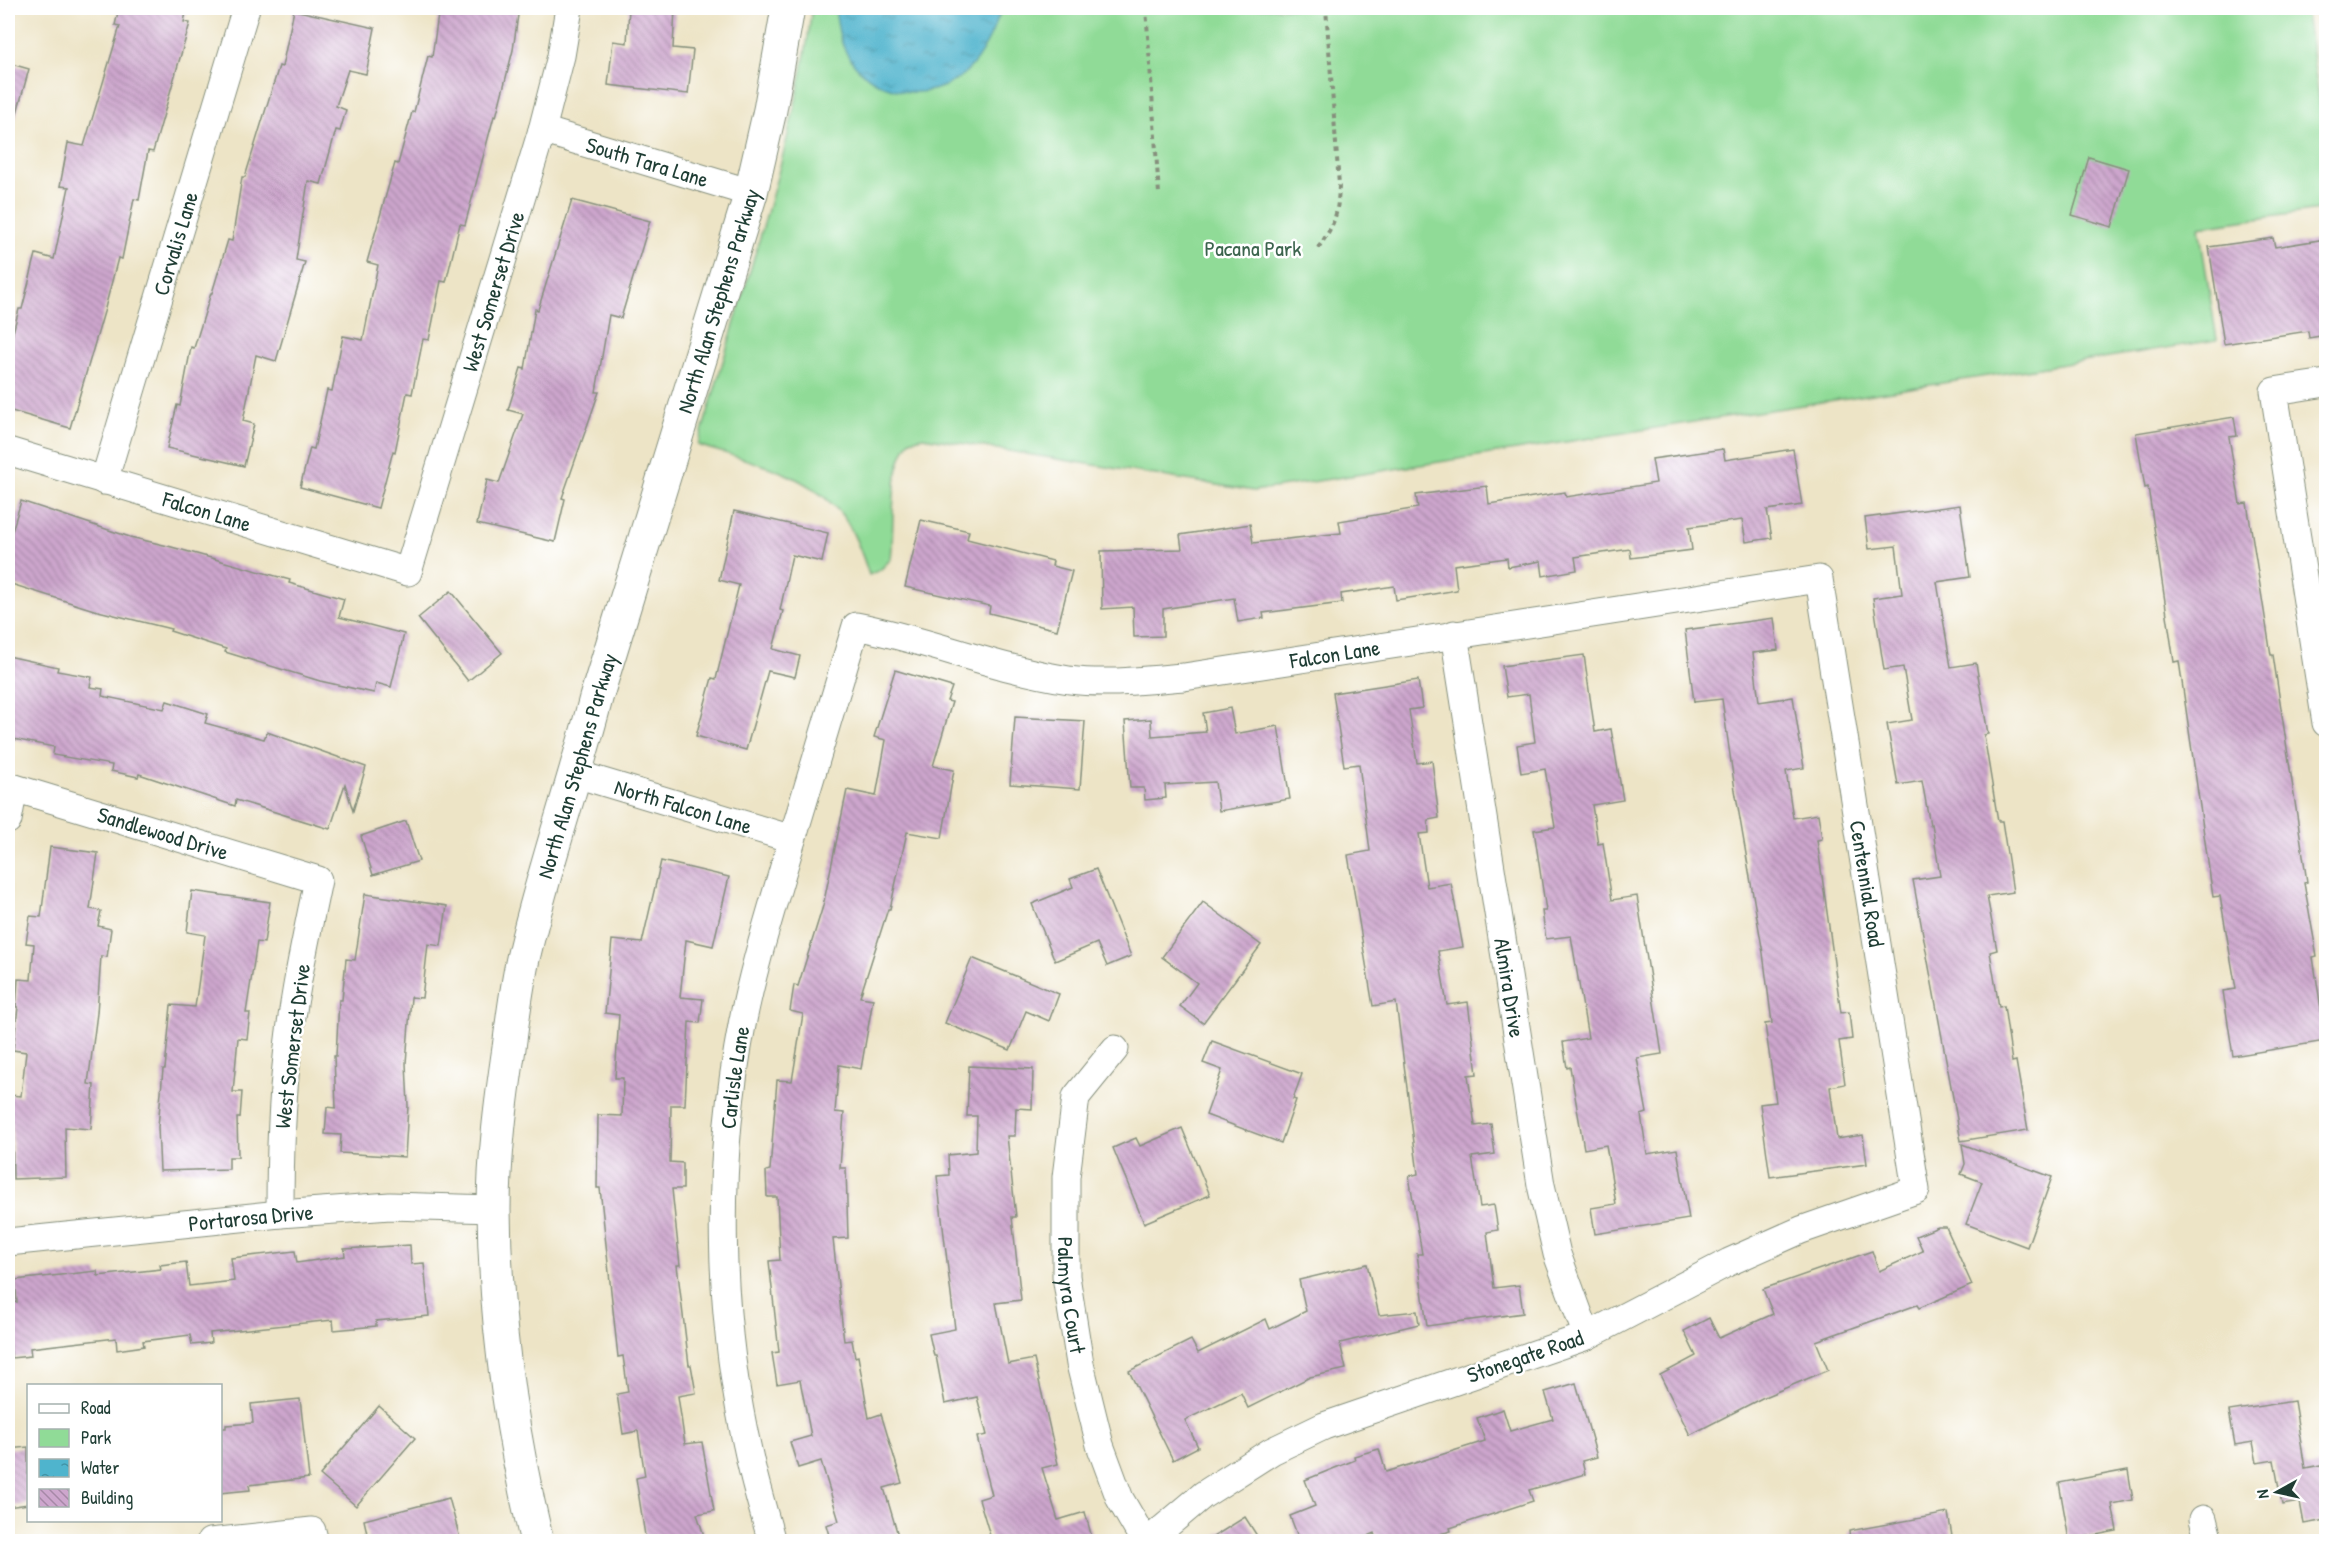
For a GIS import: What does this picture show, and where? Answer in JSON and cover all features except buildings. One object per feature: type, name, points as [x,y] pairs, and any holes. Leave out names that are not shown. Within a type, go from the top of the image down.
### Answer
[{"type":"street","name":"Corvalis Lane","points":[[104,480],[246,8]]},
{"type":"street","name":"West Somerset Drive","points":[[408,572],[543,130],[561,56],[569,8]]},
{"type":"street","name":"North Alan Stephens Parkway","points":[[537,1542],[524,1488],[508,1396],[499,1312],[494,1209],[501,1106],[524,952],[596,698],[751,194],[770,110],[788,8]]},
{"type":"street","name":"South Tara Lane","points":[[543,130],[751,194]]},
{"type":"street","points":[[2326,383],[2274,392],[2326,723]]},
{"type":"street","name":"Falcon Lane","points":[[8,452],[408,572]]},
{"type":"street","name":"Falcon Lane","points":[[856,626],[898,634],[1025,671],[1071,680],[1123,681],[1184,677],[1819,579]]},
{"type":"street","name":"Centennial Road","points":[[1819,579],[1916,1190]]},
{"type":"street","name":"Carlisle Lane","points":[[772,1542],[749,1455],[733,1367],[724,1282],[724,1192],[730,1105],[742,1024],[764,937],[856,626]]},
{"type":"street","name":"Almira Drive","points":[[1454,634],[1541,1185],[1557,1254],[1587,1336]]},
{"type":"street","name":"North Falcon Lane","points":[[576,774],[792,839]]},
{"type":"street","points":[[8,820],[11,787]]},
{"type":"street","name":"Sandlewood Drive","points":[[11,787],[318,880]]},
{"type":"street","name":"West Somerset Drive","points":[[280,1214],[280,1133],[287,1056],[301,965],[318,880]]},
{"type":"street","name":"Palmyra Court","points":[[1115,1049],[1077,1097],[1066,1177],[1066,1276],[1080,1364],[1100,1445],[1120,1499],[1146,1542]]},
{"type":"street","name":"Stonegate Road","points":[[1146,1542],[1203,1495],[1272,1451],[1324,1426],[1587,1336],[1729,1262],[1801,1230],[1916,1190]]},
{"type":"street","name":"Portarosa Drive","points":[[8,1242],[280,1214],[390,1206],[494,1209]]},
{"type":"street","points":[[210,1542],[314,1536]]},
{"type":"path","points":[[1146,8],[1160,194]]},
{"type":"path","points":[[1318,248],[1332,228],[1339,210],[1326,8]]},
{"type":"green space","name":"Pacana Park","points":[[812,8],[2305,8],[2326,142],[2326,209],[2199,227],[2217,340],[1254,491],[923,437],[910,440],[898,466],[895,482],[891,559],[880,570],[869,575],[856,539],[845,519],[815,490],[797,479],[758,463],[698,445],[780,167],[802,72]]},
{"type":"water","points":[[835,8],[1002,8],[992,33],[973,65],[952,82],[936,89],[919,92],[885,87],[857,67],[842,42]]}]
